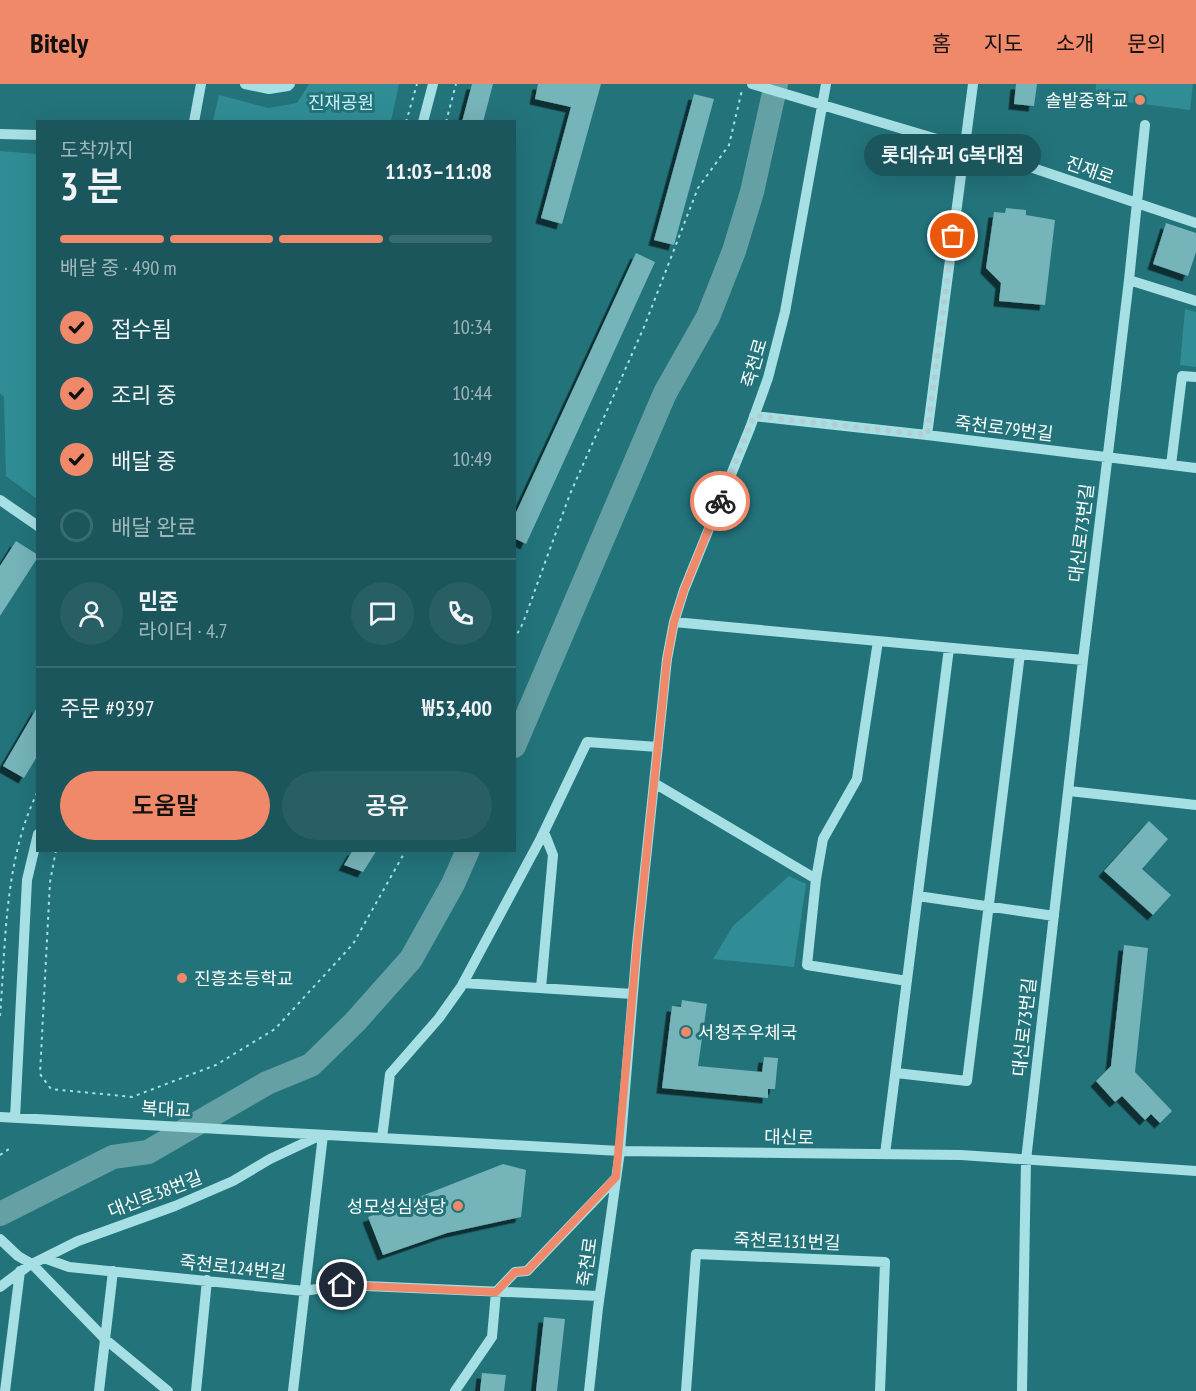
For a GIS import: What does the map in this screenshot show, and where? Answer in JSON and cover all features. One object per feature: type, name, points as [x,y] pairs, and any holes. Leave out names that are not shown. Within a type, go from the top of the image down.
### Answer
[{"type":"street","points":[[194,120],[201,84]]},
{"type":"street","points":[[245,84],[269,89],[290,84]]},
{"type":"street","points":[[424,120],[433,84]]},
{"type":"street","name":"진재로","points":[[752,84],[965,147],[1196,223]]},
{"type":"street","name":"죽천로","points":[[589,1391],[599,1296],[620,1151],[633,994],[667,659],[674,622],[684,590],[768,378],[785,312],[826,84]]},
{"type":"street","points":[[927,435],[973,84]]},
{"type":"street","name":"대신로73번길","points":[[1023,1391],[1026,1160],[1129,280],[1145,125]]},
{"type":"street","points":[[0,134],[36,135]]},
{"type":"street","points":[[1129,280],[1196,301]]},
{"type":"street","points":[[1171,465],[1182,376],[1196,377]]},
{"type":"street","name":"죽천로79번길","points":[[754,416],[1196,468]]},
{"type":"street","points":[[0,500],[36,525]]},
{"type":"street","points":[[674,622],[1083,660]]},
{"type":"street","points":[[878,641],[857,779],[824,839],[816,879],[807,965],[907,981]]},
{"type":"street","points":[[885,1154],[949,648]]},
{"type":"street","points":[[896,1073],[967,1081],[1020,654]]},
{"type":"street","points":[[382,1138],[390,1074],[439,1018],[463,983],[544,832],[587,742],[658,747]]},
{"type":"street","points":[[654,783],[816,879]]},
{"type":"street","points":[[1069,791],[1196,805]]},
{"type":"street","points":[[541,988],[553,855],[544,832]]},
{"type":"street","points":[[0,1117],[15,1118],[27,880],[36,842]]},
{"type":"street","points":[[918,897],[1053,916]]},
{"type":"street","points":[[463,983],[633,994]]},
{"type":"street","name":"복대교","points":[[15,1118],[319,1134]]},
{"type":"street","points":[[293,1391],[319,1134]]},
{"type":"street","name":"대신로","points":[[319,1134],[620,1151],[961,1155],[1196,1171]]},
{"type":"street","name":"대신로38번길","points":[[0,1287],[20,1271],[78,1241],[175,1206],[233,1181],[319,1134]]},
{"type":"street","points":[[455,1391],[492,1337],[496,1292],[515,1272],[527,1271],[616,1177]]},
{"type":"street","points":[[0,1239],[18,1256],[32,1264],[105,1339],[168,1391]]},
{"type":"street","name":"죽천로131번길","points":[[686,1391],[696,1254],[885,1262],[880,1391]]},
{"type":"street","name":"죽천로124번길","points":[[44,1258],[69,1267],[304,1291],[342,1285],[599,1296]]},
{"type":"street","points":[[5,1391],[20,1271]]},
{"type":"street","points":[[99,1391],[113,1272]]},
{"type":"street","points":[[196,1391],[207,1280]]},
{"type":"path","points":[[407,120],[417,84]]},
{"type":"path","points":[[447,120],[456,84]]},
{"type":"path","points":[[516,636],[523,623],[570,494],[645,327],[699,188],[729,145],[743,84]]},
{"type":"path","points":[[0,1016],[12,878],[26,819],[36,796]]},
{"type":"path","points":[[56,852],[50,882],[40,1074],[51,1089],[132,1097],[216,1065],[275,1029],[353,944],[405,852]]},
{"type":"path","points":[[0,1155],[9,1149]]},
{"type":"green space","name":"진재공원","points":[[309,84],[399,84],[391,120],[213,120],[219,95],[268,108],[297,103]]},
{"type":"green space","points":[[1096,84],[1193,84],[1190,110],[1095,98]]},
{"type":"green space","points":[[0,151],[36,154],[36,498],[6,476],[4,397],[0,393]]},
{"type":"green space","points":[[1185,309],[1196,312],[1196,367],[1180,365]]},
{"type":"green space","points":[[789,876],[806,884],[794,967],[713,959],[733,926]]},
{"type":"building","points":[[472,84],[493,84],[484,120],[463,120]]},
{"type":"building","points":[[538,84],[601,84],[562,224],[541,218],[571,107],[535,99]]},
{"type":"building","points":[[1016,84],[1037,84],[1034,106],[1014,104]]},
{"type":"building","points":[[694,94],[714,99],[674,245],[654,240]]},
{"type":"building","points":[[1006,208],[1026,210],[1026,215],[1055,220],[1045,305],[999,301],[1001,283],[986,268],[994,212],[1005,213]]},
{"type":"building","points":[[1166,223],[1196,233],[1196,252],[1188,276],[1153,264]]},
{"type":"building","points":[[636,253],[655,262],[526,544],[516,539],[516,513]]},
{"type":"building","points":[[16,541],[36,554],[36,560],[0,616],[0,566]]},
{"type":"building","points":[[36,709],[36,758],[24,778],[3,766]]},
{"type":"building","points":[[1149,821],[1168,839],[1142,869],[1171,895],[1153,915],[1104,871]]},
{"type":"building","points":[[352,852],[376,852],[363,872],[344,865]]},
{"type":"building","points":[[1124,945],[1148,948],[1135,1072],[1172,1111],[1160,1123],[1151,1114],[1145,1120],[1122,1096],[1115,1102],[1096,1081],[1111,1066]]},
{"type":"building","name":"서청주우체국","points":[[682,1000],[707,1004],[698,1066],[762,1072],[764,1057],[778,1058],[775,1089],[768,1089],[768,1098],[662,1088],[672,1006],[681,1007]]},
{"type":"building","name":"성모성심성당","points":[[503,1164],[526,1170],[521,1217],[447,1233],[383,1255],[368,1217]]},
{"type":"building","points":[[544,1317],[565,1319],[557,1391],[536,1391]]},
{"type":"building","points":[[482,1373],[506,1375],[504,1391],[480,1391]]},
{"type":"waterway","points":[[516,741],[665,393],[708,317],[734,251],[752,192],[776,84]]},
{"type":"waterway","points":[[0,1214],[113,1157],[148,1152],[267,1083],[311,1065],[355,1022],[411,959],[453,884],[467,852]]},
{"type":"way so far","points":[[720,501],[754,416],[927,435],[953,236]]},
{"type":"place","name":"솔밭중학교","points":[[1140,100]]},
{"type":"place","name":"롯데슈퍼 G복대점","points":[[953,236]]},
{"type":"place","name":"진흥초등학교","points":[[182,978]]},
{"type":"place","name":"서청주우체국","points":[[686,1032]]},
{"type":"place","name":"성모성심성당","points":[[458,1206]]},
{"type":"route","points":[[342,1285],[496,1292],[515,1272],[527,1271],[616,1177],[637,945],[667,659],[674,622],[684,590],[720,501]]}]
